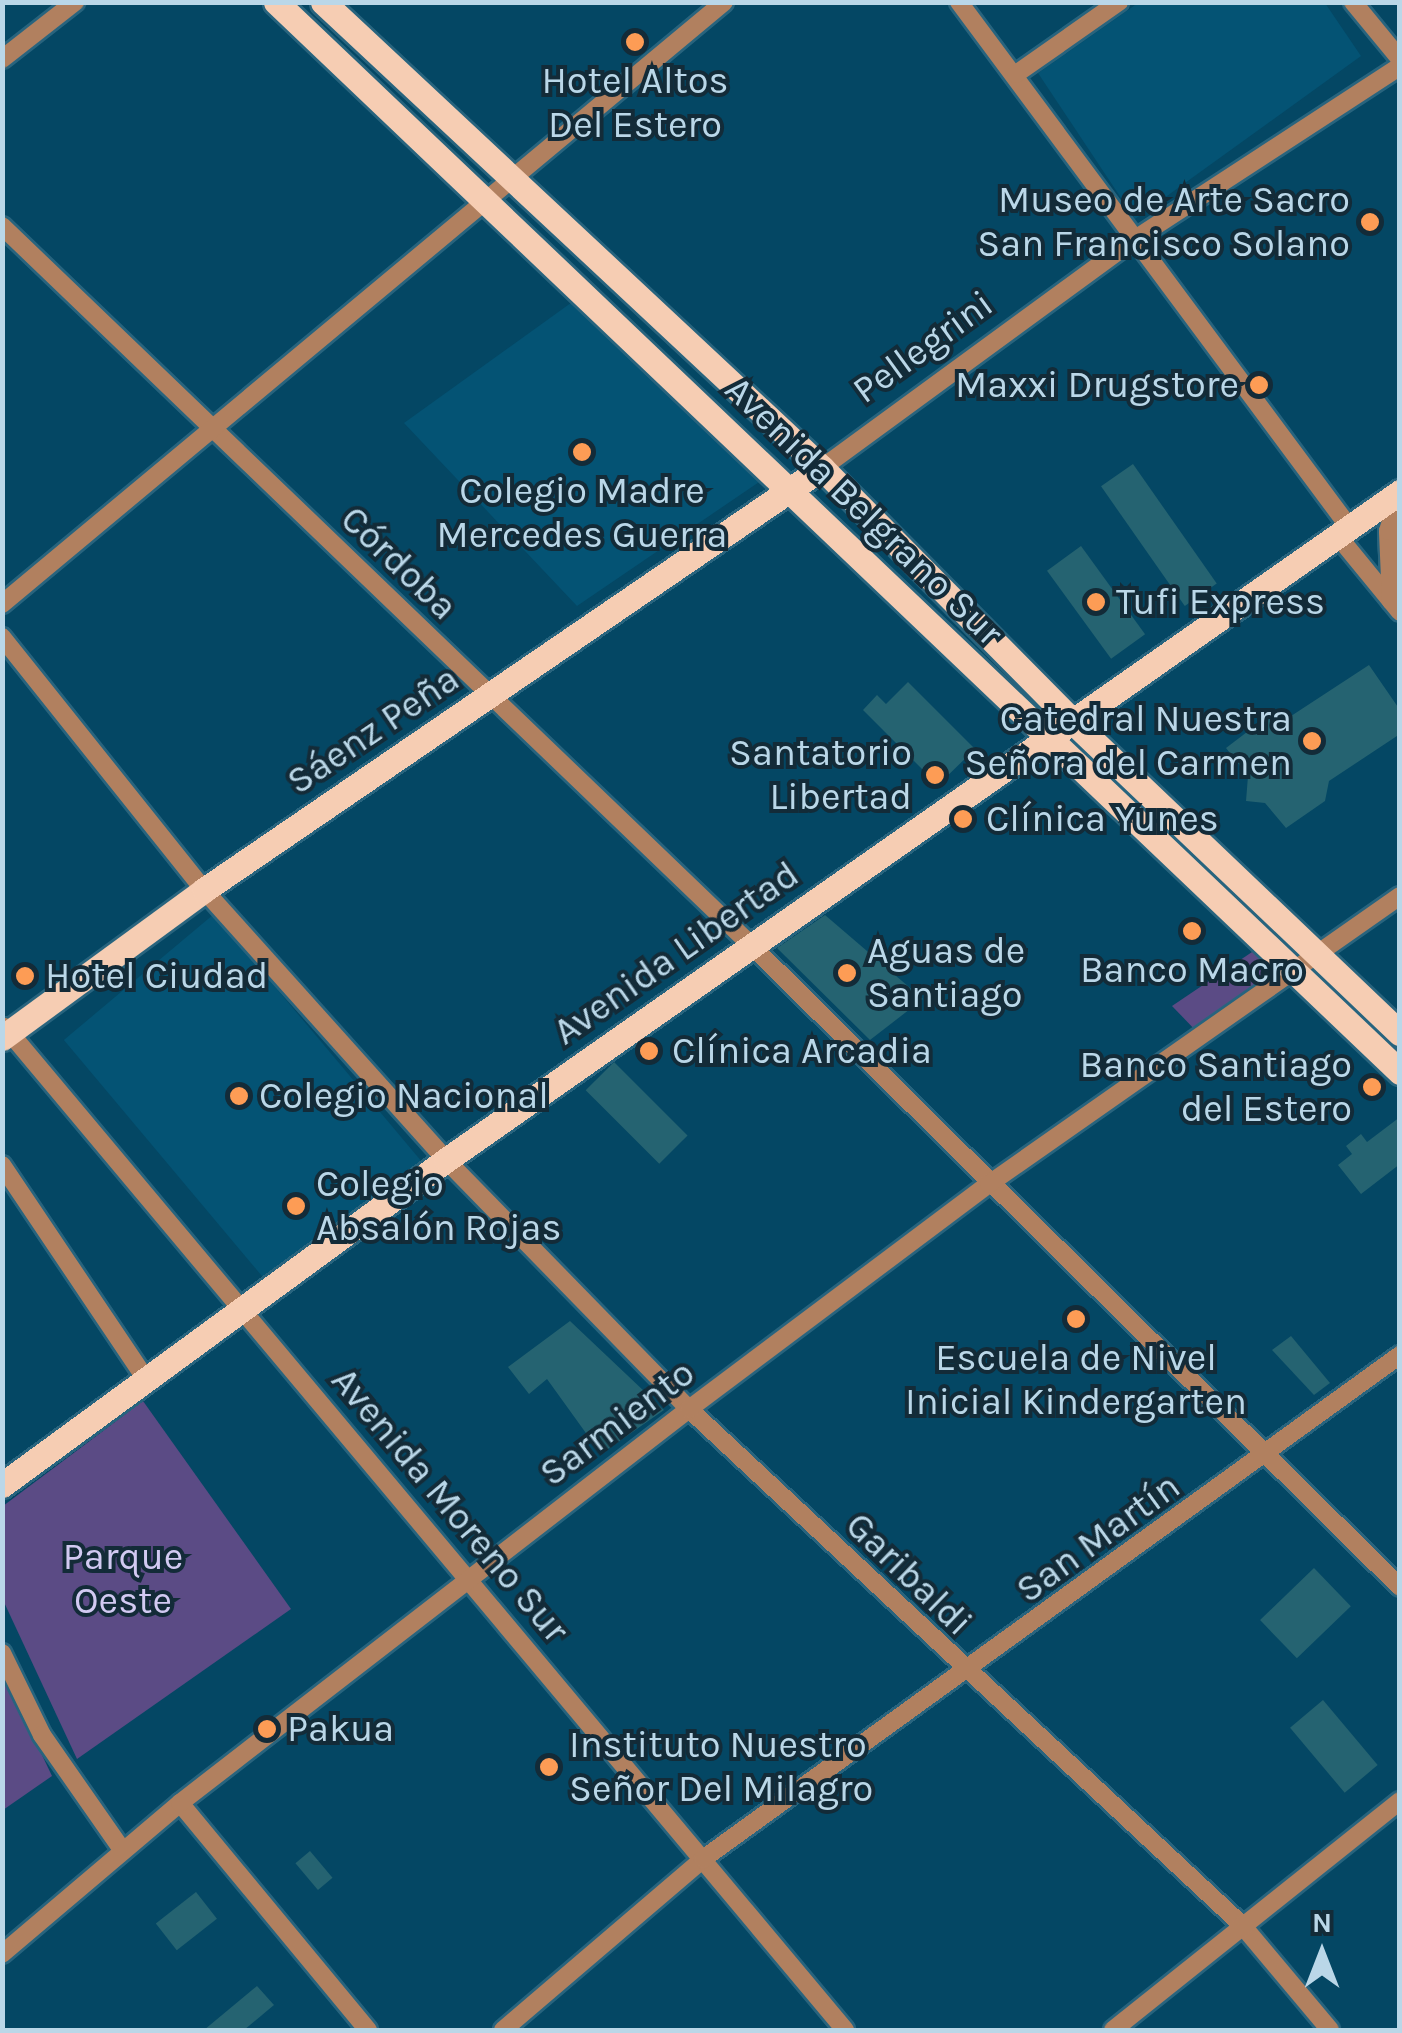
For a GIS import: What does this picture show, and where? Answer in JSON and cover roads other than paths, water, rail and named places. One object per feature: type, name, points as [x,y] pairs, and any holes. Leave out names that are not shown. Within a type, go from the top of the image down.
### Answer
[{"type":"main road","name":"Avenida Belgrano Sur","points":[[276,2],[1400,1072]]},
{"type":"main road","name":"Avenida Belgrano Sur","points":[[323,2],[508,179],[822,468],[1071,720],[1400,1032]]},
{"type":"main road","name":"Pellegrini","points":[[792,492],[822,468]]},
{"type":"main road","name":"Sáenz Peña","points":[[5,1031],[204,890],[792,492]]},
{"type":"main road","name":"Avenida Libertad","points":[[2,1486],[446,1160],[1400,492]]},
{"type":"street","points":[[2,59],[75,2]]},
{"type":"street","points":[[2,604],[724,2]]},
{"type":"street","points":[[959,2],[1016,74],[1395,607]]},
{"type":"street","points":[[1016,74],[1119,2]]},
{"type":"street","points":[[1354,2],[1400,63]]},
{"type":"street","name":"Pellegrini","points":[[822,468],[1132,241],[1400,63]]},
{"type":"street","name":"Córdoba","points":[[2,226],[752,946],[1400,1587]]},
{"type":"street","points":[[1395,607],[1388,531],[1400,492]]},
{"type":"street","name":"Garibaldi","points":[[2,637],[204,890],[446,1160],[689,1409],[966,1672],[1242,1925],[1330,2030]]},
{"type":"street","name":"Sarmiento","points":[[2,1954],[122,1850],[689,1409],[989,1184],[1400,896]]},
{"type":"street","name":"Avenida Moreno Sur","points":[[5,1031],[470,1576],[846,2030]]},
{"type":"street","points":[[2,1165],[146,1378]]},
{"type":"street","name":"San Martín","points":[[503,2030],[703,1858],[1270,1455],[1400,1355]]},
{"type":"street","points":[[2,1653],[42,1735],[122,1850]]},
{"type":"street","points":[[1113,2030],[1400,1801]]},
{"type":"street","points":[[180,1804],[368,2030]]},
{"type":"place","name":"Hotel Altos Del Estero","points":[[635,42]]},
{"type":"place","name":"Museo de Arte Sacro San Francisco Solano","points":[[1370,222]]},
{"type":"place","name":"Maxxi Drugstore","points":[[1259,385]]},
{"type":"place","name":"Colegio Madre Mercedes Guerra","points":[[582,452]]},
{"type":"place","name":"Tufi Express","points":[[1096,602]]},
{"type":"place","name":"Catedral Nuestra Señora del Carmen","points":[[1312,741]]},
{"type":"place","name":"Santatorio Libertad","points":[[935,775]]},
{"type":"place","name":"Clínica Yunes","points":[[963,819]]},
{"type":"place","name":"Banco Macro","points":[[1192,931]]},
{"type":"place","name":"Aguas de Santiago","points":[[847,973]]},
{"type":"place","name":"Hotel Ciudad","points":[[25,976]]},
{"type":"place","name":"Clínica Arcadia","points":[[649,1051]]},
{"type":"place","name":"Banco Santiago del Estero","points":[[1372,1087]]},
{"type":"place","name":"Colegio Nacional","points":[[239,1096]]},
{"type":"place","name":"Colegio Absalón Rojas","points":[[296,1206]]},
{"type":"place","name":"Escuela de Nivel Inicial Kindergarten","points":[[1076,1319]]},
{"type":"place","name":"Pakua","points":[[267,1729]]},
{"type":"place","name":"Instituto Nuestro Señor Del Milagro","points":[[549,1767]]},
{"type":"park label","name":"Parque Oeste","points":[[123,1579]]}]
